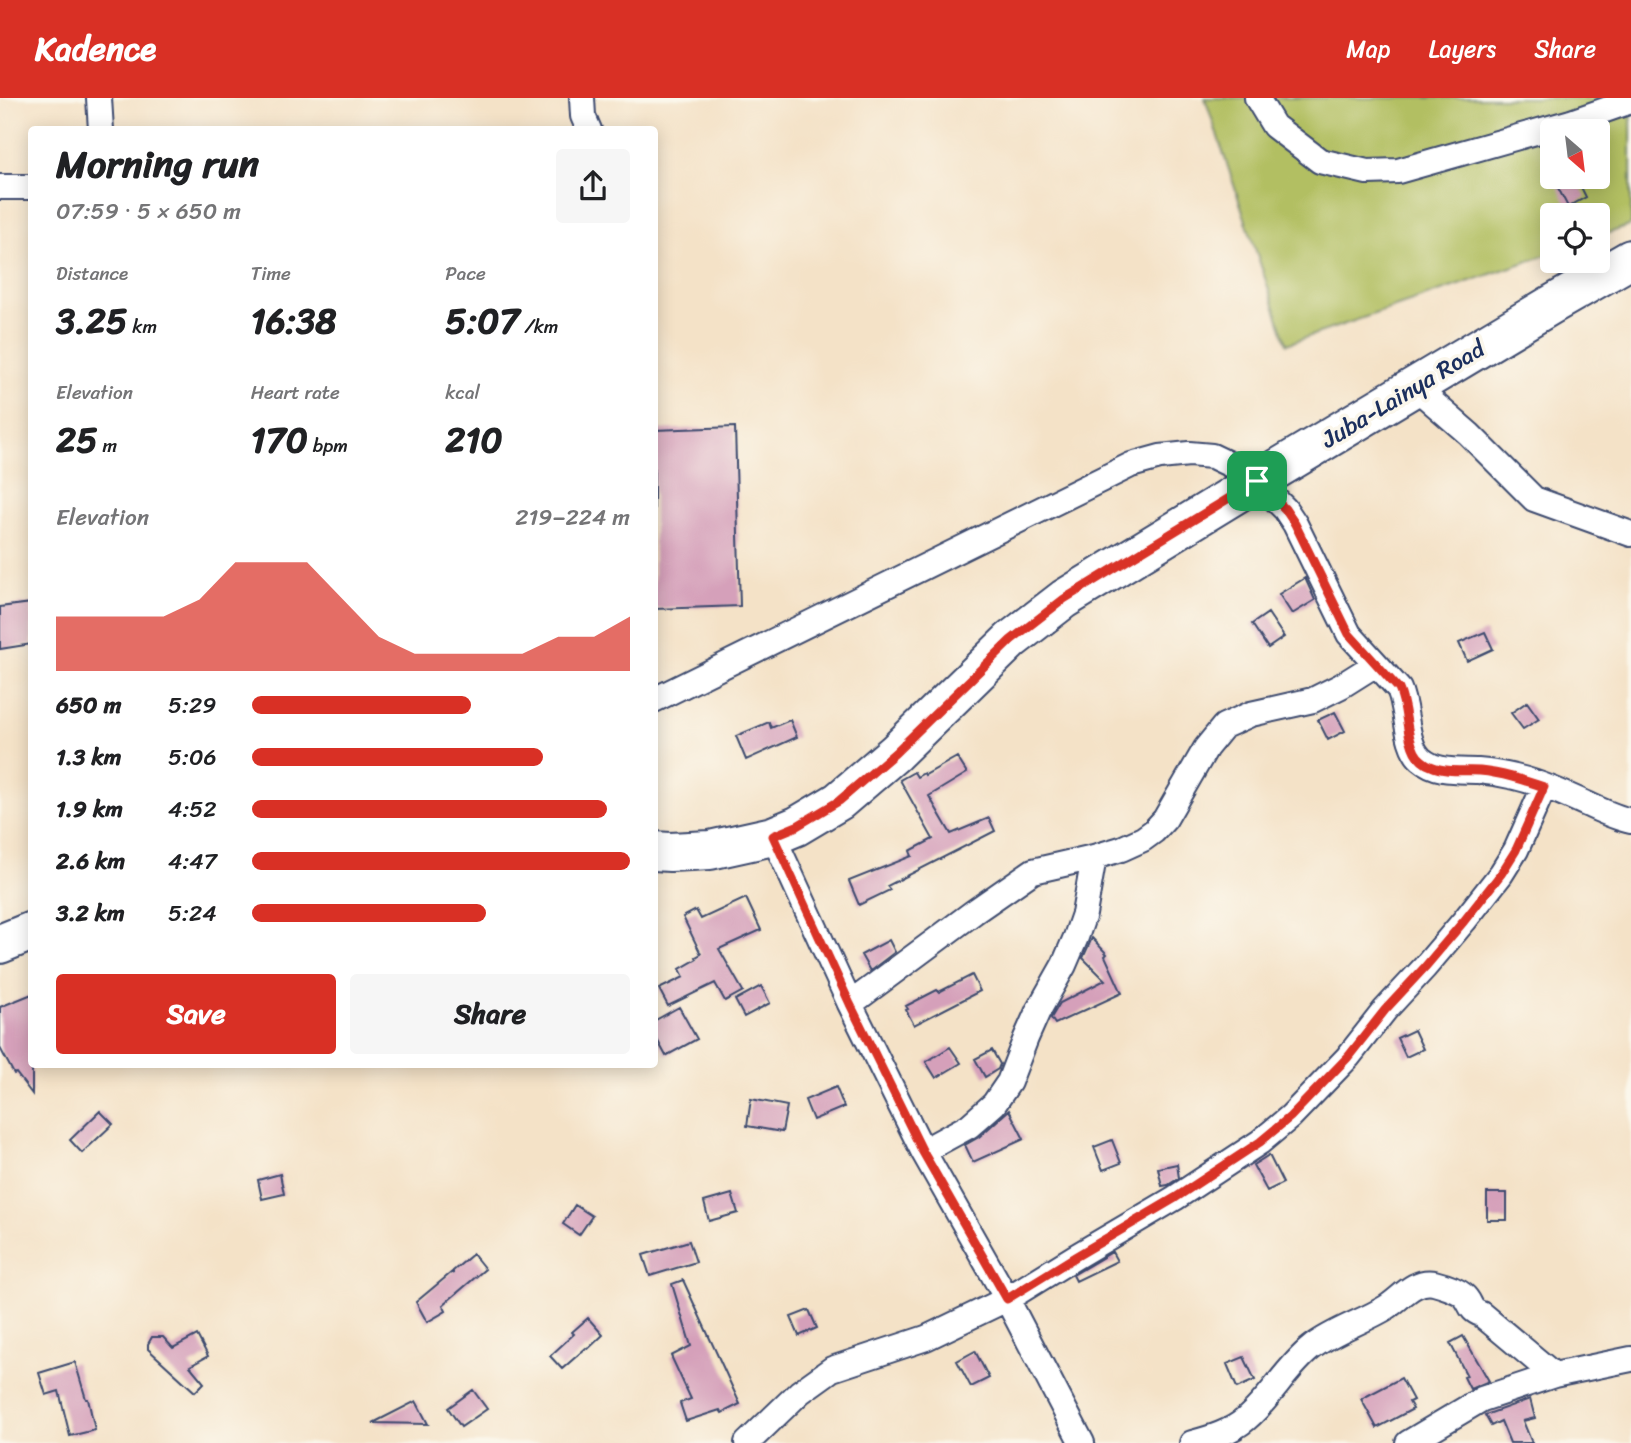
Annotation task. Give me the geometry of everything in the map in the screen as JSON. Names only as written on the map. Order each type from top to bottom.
[{"type":"main road","name":"Juba-Lainya Road","points":[[658,851],[709,850],[773,836],[797,826],[839,801],[895,753],[1011,640],[1064,599],[1631,259]]},
{"type":"main road","points":[[0,944],[28,933]]},
{"type":"street","points":[[99,98],[101,126]]},
{"type":"street","points":[[582,98],[583,116],[587,126]]},
{"type":"street","points":[[1256,98],[1274,126],[1320,161],[1367,172],[1398,171],[1571,122],[1619,102]]},
{"type":"street","points":[[0,187],[28,187]]},
{"type":"street","points":[[1415,387],[1469,433],[1534,499],[1631,534]]},
{"type":"street","points":[[658,698],[1131,465],[1170,456],[1212,456],[1257,481],[1285,509],[1305,541],[1349,634],[1399,689],[1404,700],[1414,750],[1419,758],[1431,766],[1451,770],[1482,771],[1516,777],[1631,821]]},
{"type":"street","points":[[850,1004],[1032,871],[1094,858],[1121,849],[1154,831],[1165,819],[1206,748],[1224,726],[1251,714],[1312,699],[1341,686],[1376,664]]},
{"type":"street","points":[[747,1443],[800,1392],[832,1369],[926,1338],[1007,1299],[1175,1198],[1260,1142],[1290,1117],[1348,1057],[1385,1010],[1464,921],[1516,850],[1544,787]]},
{"type":"street","points":[[773,836],[850,1004],[923,1152],[1007,1299],[1082,1443]]},
{"type":"street","points":[[923,1152],[969,1126],[994,1104],[1009,1082],[1038,1011],[1076,937],[1084,914],[1094,858]]},
{"type":"street","points":[[1192,1443],[1221,1435],[1245,1420],[1313,1347],[1330,1335],[1387,1307],[1422,1283],[1433,1283],[1462,1294],[1476,1313],[1481,1314],[1554,1375]]},
{"type":"street","points":[[1408,1443],[1482,1399],[1554,1375],[1631,1359]]},
{"type":"green space","points":[[1205,98],[1631,98],[1631,225],[1610,233],[1610,203],[1540,203],[1540,257],[1287,344]]},
{"type":"building","points":[[1559,189],[1582,189],[1586,197],[1575,203],[1566,203]]},
{"type":"building","points":[[735,427],[740,606],[658,609],[658,430]]},
{"type":"building","points":[[1305,578],[1315,600],[1292,614],[1279,594]]},
{"type":"building","points":[[28,604],[28,645],[0,649],[0,607]]},
{"type":"building","points":[[1268,613],[1284,637],[1268,648],[1252,624]]},
{"type":"building","points":[[1485,632],[1493,649],[1467,661],[1459,643]]},
{"type":"building","points":[[1527,702],[1539,719],[1523,729],[1511,713]]},
{"type":"building","points":[[1335,712],[1345,731],[1328,740],[1318,720]]},
{"type":"building","points":[[790,720],[797,737],[746,760],[736,736],[769,722],[771,728]]},
{"type":"building","points":[[957,757],[967,773],[929,796],[951,834],[989,818],[995,831],[887,886],[890,890],[859,905],[849,881],[912,856],[910,851],[933,839],[900,780],[914,772],[917,777],[924,773],[925,775]]},
{"type":"building","points":[[746,898],[761,930],[719,949],[743,991],[725,1001],[715,983],[668,1006],[659,989],[684,977],[680,969],[701,954],[683,917],[696,910],[701,919]]},
{"type":"building","points":[[1092,938],[1107,954],[1105,956],[1122,993],[1055,1024],[1051,1018],[1060,1003],[1105,980],[1083,958]]},
{"type":"building","points":[[889,940],[895,952],[870,971],[861,955]]},
{"type":"building","points":[[972,975],[980,991],[914,1025],[906,1006]]},
{"type":"building","points":[[761,986],[770,1003],[744,1017],[735,1000]]},
{"type":"building","points":[[28,996],[28,1068],[32,1068],[32,1094],[16,1073],[14,1074],[0,1048],[0,1007]]},
{"type":"building","points":[[679,1007],[697,1039],[666,1056],[658,1041],[658,1019]]},
{"type":"building","points":[[1414,1030],[1423,1049],[1406,1057],[1397,1038]]},
{"type":"building","points":[[950,1047],[961,1063],[936,1078],[926,1062]]},
{"type":"building","points":[[992,1050],[1000,1064],[998,1069],[985,1077],[975,1059]]},
{"type":"building","points":[[836,1087],[844,1107],[813,1120],[805,1100]]},
{"type":"building","points":[[751,1099],[787,1106],[782,1132],[747,1126]]},
{"type":"building","points":[[1009,1110],[1024,1139],[973,1162],[965,1145],[979,1137]]},
{"type":"building","points":[[100,1111],[113,1124],[82,1153],[70,1140]]},
{"type":"building","points":[[1112,1140],[1121,1163],[1103,1170],[1094,1147]]},
{"type":"building","points":[[1269,1155],[1283,1183],[1267,1191],[1253,1165]]},
{"type":"building","points":[[1177,1164],[1179,1178],[1162,1186],[1158,1168]]},
{"type":"building","points":[[280,1174],[284,1194],[262,1199],[258,1180]]},
{"type":"building","points":[[1487,1193],[1507,1193],[1507,1220],[1487,1220]]},
{"type":"building","points":[[732,1194],[738,1213],[709,1221],[704,1202]]},
{"type":"building","points":[[575,1205],[592,1216],[579,1235],[563,1224]]},
{"type":"building","points":[[689,1241],[696,1262],[650,1276],[643,1255]]},
{"type":"building","points":[[1112,1252],[1117,1261],[1076,1281],[1073,1275]]},
{"type":"building","points":[[473,1254],[485,1269],[443,1305],[446,1311],[427,1322],[416,1302],[452,1272],[453,1274],[453,1271]]},
{"type":"building","points":[[683,1280],[740,1404],[722,1413],[720,1410],[686,1421],[680,1403],[691,1399],[671,1356],[691,1346],[672,1284]]},
{"type":"building","points":[[809,1310],[817,1328],[799,1336],[791,1317]]},
{"type":"building","points":[[588,1318],[603,1335],[562,1369],[550,1356]]},
{"type":"building","points":[[197,1335],[208,1356],[190,1366],[204,1383],[195,1392],[148,1349],[148,1344],[152,1337],[163,1337],[173,1348]]},
{"type":"building","points":[[1463,1336],[1489,1381],[1470,1389],[1464,1377],[1467,1376],[1450,1343]]},
{"type":"building","points":[[975,1351],[989,1378],[971,1387],[957,1361]]},
{"type":"building","points":[[1244,1357],[1255,1380],[1237,1388],[1227,1364]]},
{"type":"building","points":[[75,1362],[95,1430],[70,1436],[59,1391],[46,1395],[39,1373]]},
{"type":"building","points":[[1401,1378],[1413,1400],[1409,1402],[1413,1409],[1377,1428],[1361,1399]]},
{"type":"building","points":[[473,1390],[487,1409],[461,1427],[448,1408]]},
{"type":"building","points":[[1530,1399],[1535,1418],[1523,1421],[1532,1443],[1510,1443],[1501,1421],[1491,1426],[1485,1415]]},
{"type":"building","points":[[416,1401],[428,1424],[373,1423]]},
{"type":"route","points":[[1257,481],[1285,509],[1295,524],[1349,634],[1399,689],[1404,700],[1414,750],[1419,758],[1431,766],[1516,777],[1544,787],[1516,850],[1501,874],[1348,1057],[1290,1117],[1260,1142],[1175,1198],[1007,1299],[923,1152],[850,1004],[773,836],[797,826],[839,801],[895,753],[1011,640],[1064,599],[1257,481]]}]
